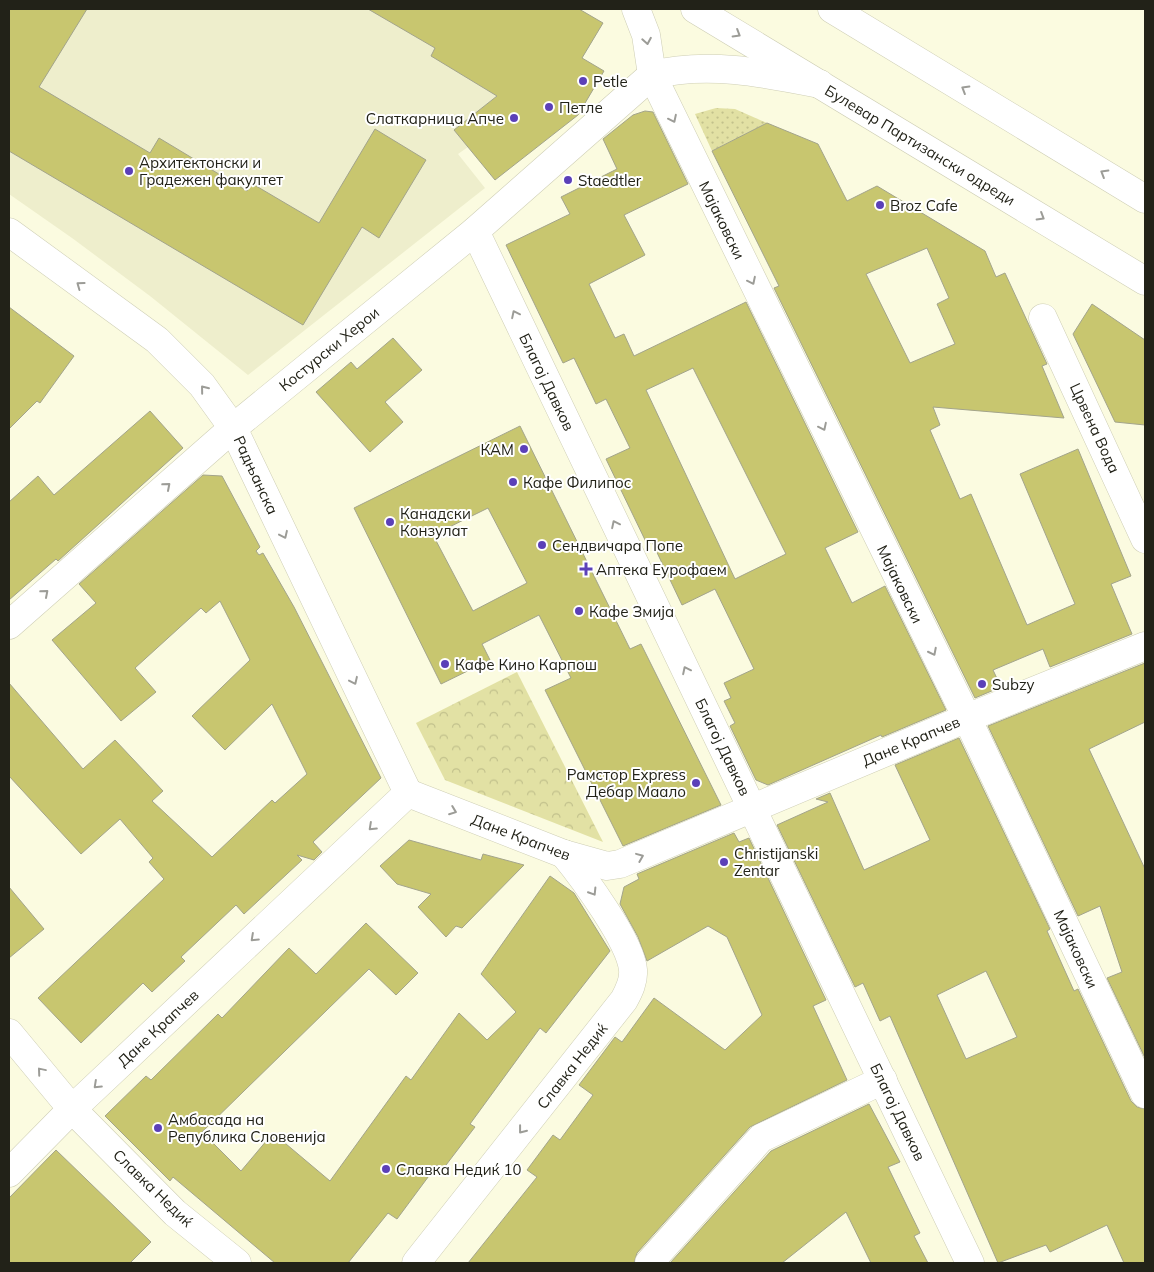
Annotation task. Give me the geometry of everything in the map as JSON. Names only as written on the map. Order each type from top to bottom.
[{"type":"street","points":[[636,9],[646,35],[652,75]]},
{"type":"street","name":"Булевар Партизански одреди","points":[[695,9],[1145,281]]},
{"type":"street","points":[[832,9],[1145,199]]},
{"type":"street","points":[[872,9],[880,38]]},
{"type":"street","name":"Костурски Херои","points":[[9,625],[233,428],[474,231],[652,75],[676,69],[701,67],[784,77],[820,84]]},
{"type":"street","name":"Мајаковски","points":[[652,75],[967,718],[1145,1094]]},
{"type":"street","name":"Благој Давков","points":[[474,231],[970,1263]]},
{"type":"street","name":"Радњанска","points":[[9,232],[157,340],[202,385],[233,428],[408,793]]},
{"type":"street","name":"Црвена Вода","points":[[1044,318],[1145,539]]},
{"type":"street","name":"Дане Крапчев","points":[[9,1173],[72,1108],[408,793],[564,854],[607,866],[620,864],[967,718],[1145,646]]},
{"type":"street","name":"Славка Недиќ","points":[[416,1263],[624,1000],[630,988],[633,970],[623,944],[590,887],[564,854]]},
{"type":"street","name":"Славка Недиќ","points":[[9,1034],[72,1108],[175,1213],[237,1263]]},
{"type":"street","points":[[649,1263],[761,1138],[883,1080]]},
{"type":"shaded area","points":[[9,9],[579,9],[603,23],[582,58],[522,76],[455,129],[468,147],[458,154],[485,188],[248,375],[150,296],[9,194]]},
{"type":"green space","points":[[716,108],[735,109],[767,123],[712,151],[695,114]]},
{"type":"green space","points":[[517,672],[603,842],[445,780],[416,723]]},
{"type":"building","name":"Архитектонски и Градежен факултет","points":[[9,9],[87,9],[39,87],[150,153],[159,138],[247,191],[251,183],[319,223],[375,129],[426,160],[379,238],[362,227],[303,325],[9,151]]},
{"type":"building","points":[[368,9],[579,9],[603,23],[582,58],[604,71],[578,115],[495,180],[454,130],[497,96],[431,56],[435,48]]},
{"type":"building","points":[[645,111],[653,112],[688,184],[624,215],[645,255],[589,284],[615,338],[624,334],[634,356],[746,302],[858,532],[825,548],[852,603],[885,586],[946,710],[882,737],[881,735],[768,785],[756,780],[730,726],[735,723],[724,701],[731,698],[724,683],[754,669],[715,589],[682,605],[652,542],[647,544],[606,459],[630,448],[606,399],[596,404],[574,358],[563,363],[506,245],[570,214],[561,197],[617,169],[603,139],[633,115]],"holes":[[[693,368],[786,554],[735,579],[646,390]]]},
{"type":"building","points":[[767,123],[818,144],[847,201],[877,186],[985,251],[996,277],[1005,273],[1047,364],[1042,366],[1064,418],[933,407],[940,425],[930,430],[960,499],[971,494],[1027,625],[1075,604],[1020,474],[1078,449],[1131,576],[1111,584],[1132,634],[1050,667],[1043,649],[993,670],[1001,687],[975,698],[774,288],[779,286],[712,151]],"holes":[[[927,248],[949,298],[937,304],[955,344],[910,363],[866,274]]]},
{"type":"building","points":[[1092,304],[1145,340],[1145,425],[1115,422],[1073,334]]},
{"type":"building","points":[[9,307],[74,356],[40,403],[37,401],[9,429]]},
{"type":"building","points":[[393,338],[422,370],[385,402],[403,422],[370,452],[316,392],[351,362],[357,369]]},
{"type":"building","points":[[150,411],[183,448],[58,561],[56,559],[9,600],[9,502],[38,476],[54,495]]},
{"type":"building","points":[[520,426],[630,649],[641,644],[721,805],[623,846],[545,690],[571,678],[539,615],[482,644],[490,660],[441,684],[354,508]],"holes":[[[488,508],[527,583],[473,611],[433,535]]]},
{"type":"building","points":[[203,475],[222,476],[260,547],[256,551],[259,555],[263,553],[294,607],[381,778],[313,842],[322,852],[314,860],[297,855],[302,860],[244,914],[236,905],[181,957],[185,961],[152,992],[143,983],[81,1043],[38,998],[164,879],[149,862],[153,858],[120,819],[81,854],[9,776],[9,683],[83,769],[115,740],[163,791],[152,801],[212,857],[272,800],[275,803],[307,774],[272,704],[225,750],[192,716],[250,660],[220,601],[206,613],[201,608],[135,668],[156,692],[121,721],[52,640],[96,603],[79,584]]},
{"type":"building","points":[[1145,663],[1145,722],[1089,749],[1145,869],[1145,1058],[1107,978],[1122,972],[1100,906],[1078,916],[988,726]]},
{"type":"building","points":[[959,738],[1050,929],[1047,931],[1074,991],[1078,989],[1131,1101],[1137,1107],[1145,1109],[1145,1263],[1124,1263],[1107,1225],[1050,1252],[1046,1245],[998,1263],[890,1016],[880,1021],[863,983],[855,987],[777,825],[828,802],[816,799],[830,793],[864,870],[930,840],[895,765]],"holes":[[[986,971],[1017,1037],[966,1059],[937,995]]]},
{"type":"building","points":[[734,833],[739,842],[749,838],[826,1000],[813,1006],[847,1080],[750,1127],[637,1253],[634,1263],[468,1263],[537,1177],[527,1170],[553,1135],[560,1140],[593,1095],[579,1085],[615,1037],[622,1042],[654,998],[725,1050],[762,1015],[727,937],[708,926],[647,961],[638,937],[620,904],[624,887],[639,879],[637,874]]},
{"type":"building","points":[[409,840],[481,860],[483,854],[524,865],[462,928],[456,926],[446,937],[418,907],[431,894],[397,884],[380,866]]},
{"type":"building","points":[[550,876],[574,893],[610,951],[546,1033],[540,1028],[470,1124],[475,1127],[443,1169],[437,1165],[397,1219],[388,1213],[348,1263],[275,1263],[173,1177],[170,1181],[105,1116],[146,1076],[151,1080],[218,1014],[222,1018],[289,948],[316,974],[366,923],[418,973],[396,995],[369,969],[202,1132],[241,1171],[273,1133],[330,1181],[406,1076],[411,1080],[459,1013],[487,1040],[516,1012],[481,974]]},
{"type":"building","points":[[9,887],[44,929],[9,958]]},
{"type":"building","points":[[869,1104],[900,1162],[888,1167],[920,1233],[914,1236],[928,1263],[871,1263],[846,1212],[782,1263],[670,1263],[771,1151]]},
{"type":"building","points":[[56,1150],[151,1242],[130,1263],[9,1263],[9,1198]]},
{"type":"place","name":"Petle","points":[[583,81]]},
{"type":"place","name":"Петле","points":[[549,107]]},
{"type":"place","name":"Слаткарница Апче","points":[[514,118]]},
{"type":"place","name":"Архитектонски и Градежен факултет","points":[[129,171]]},
{"type":"place","name":"Staedtler","points":[[568,180]]},
{"type":"place","name":"Broz Cafe","points":[[880,205]]},
{"type":"place","name":"КАМ","points":[[524,449]]},
{"type":"place","name":"Кафе Филипос","points":[[513,482]]},
{"type":"place","name":"Канадски Конзулат","points":[[390,522]]},
{"type":"place","name":"Сендвичара Попе","points":[[542,545]]},
{"type":"place","name":"Аптека Еурофаем","points":[[586,569]]},
{"type":"place","name":"Кафе Змија","points":[[579,611]]},
{"type":"place","name":"Кафе Кино Карпош","points":[[445,664]]},
{"type":"place","name":"Subzy","points":[[982,684]]},
{"type":"place","name":"Рамстор Express Дебар Маало","points":[[696,783]]},
{"type":"place","name":"Christijanski Zentar","points":[[724,862]]},
{"type":"place","name":"Амбасада на Република Словенија","points":[[158,1128]]},
{"type":"place","name":"Славка Недиќ 10","points":[[386,1169]]}]
